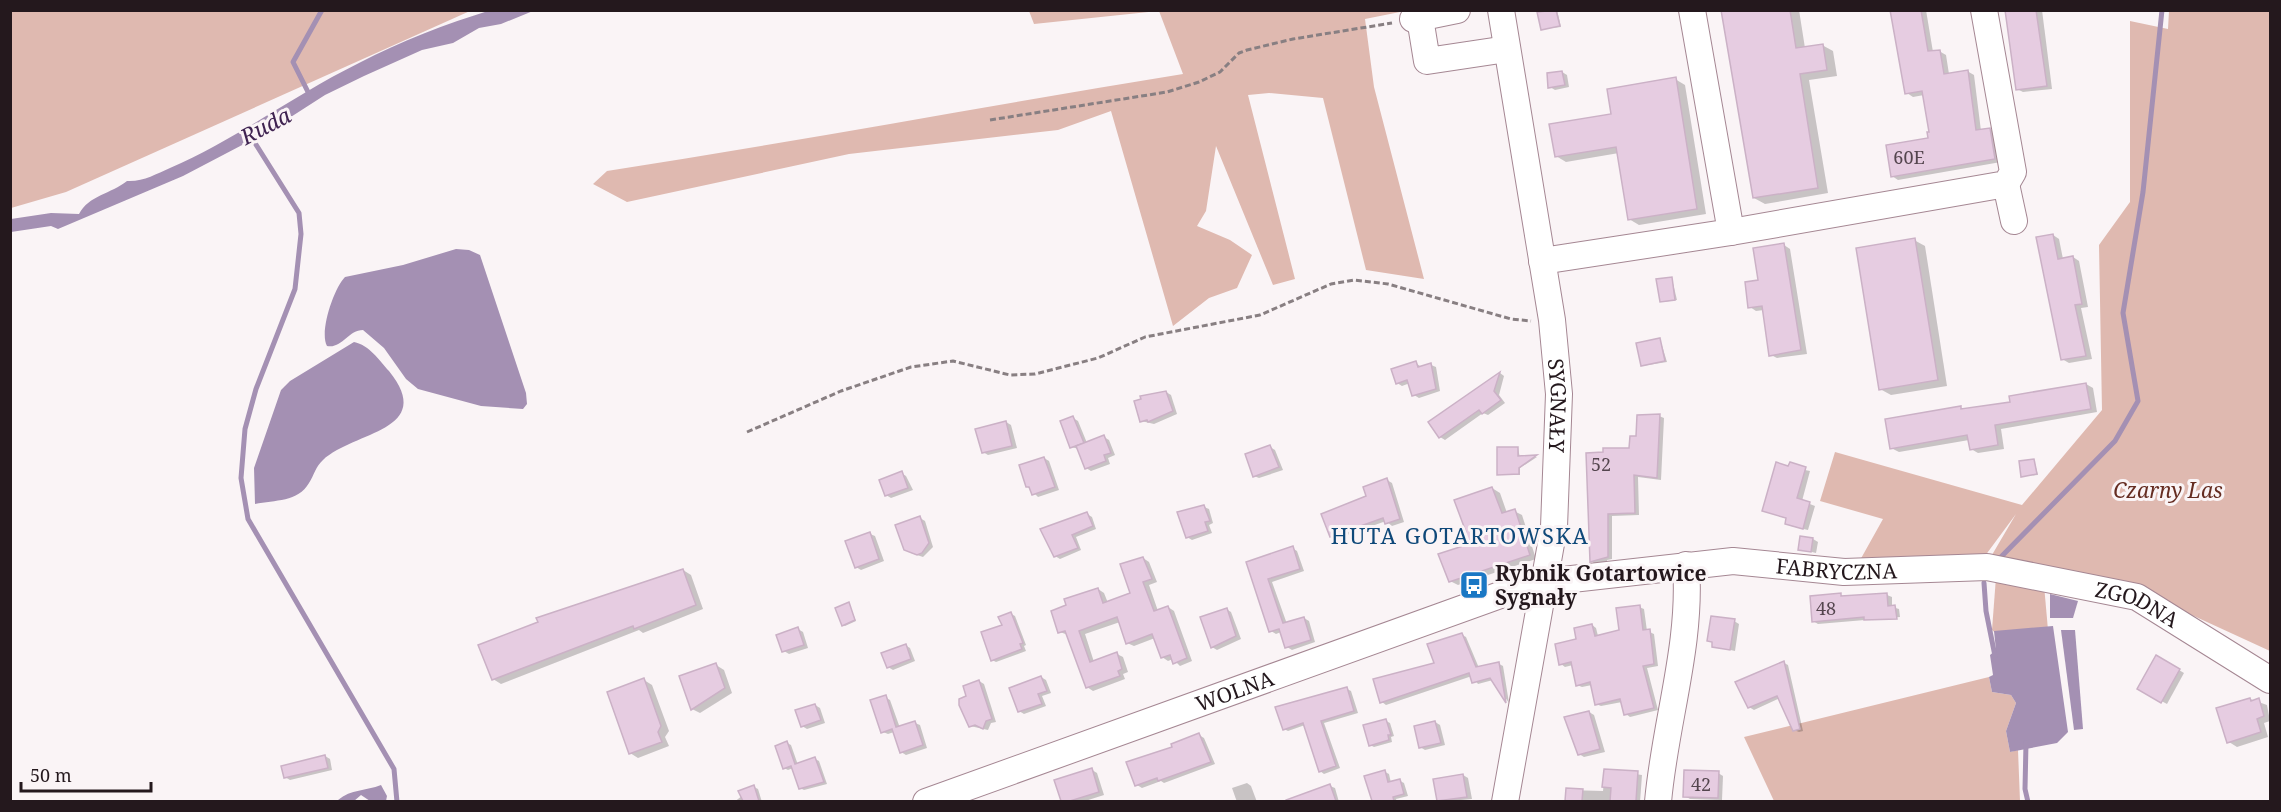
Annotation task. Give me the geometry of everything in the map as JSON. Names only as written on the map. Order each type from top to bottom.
[{"type":"street","points":[[1457,10],[1416,19],[1427,61],[1507,49]]},
{"type":"street","name":"SYGNAŁY","points":[[1500,10],[1552,320],[1559,394],[1554,527],[1505,801]]},
{"type":"street","points":[[1692,10],[1731,232]]},
{"type":"street","points":[[1984,10],[2013,172],[2006,184],[2014,221]]},
{"type":"street","points":[[1542,261],[1731,232],[2006,184]]},
{"type":"street","name":"FABRYCZNA","points":[[1545,582],[1732,561],[1844,572],[1987,567]]},
{"type":"street","points":[[1658,801],[1663,753],[1686,632],[1686,565]]},
{"type":"street","name":"ZGODNA","points":[[1987,567],[2137,597],[2271,680]]},
{"type":"street","name":"WOLNA","points":[[926,801],[1504,593],[1545,582]]},
{"type":"path","points":[[990,120],[1167,92],[1220,72],[1239,53],[1247,50],[1293,39],[1416,19]]},
{"type":"path","points":[[747,432],[830,395],[881,375],[911,367],[953,361],[1010,375],[1035,374],[1098,358],[1145,338],[1260,315],[1281,308],[1314,291],[1354,280],[1388,284],[1511,319],[1552,320]]},
{"type":"green space","points":[[1029,10],[1158,11],[1034,24]]},
{"type":"green space","points":[[10,11],[470,11],[66,192],[11,208]]},
{"type":"green space","points":[[1159,11],[1405,11],[1365,19],[1374,87],[1424,279],[1366,270],[1323,98],[1269,93],[1248,95],[1295,279],[1273,285],[1216,146],[1206,211],[1197,226],[1230,240],[1252,255],[1237,288],[1209,298],[1173,326],[1111,111],[1058,130],[849,154],[627,202],[593,184],[607,171],[1183,74]]},
{"type":"green space","name":"Czarny Las","points":[[2169,11],[2270,11],[2270,651],[2133,588],[1989,560],[2016,514],[1982,560],[1859,562],[1883,519],[1820,501],[1835,452],[2022,505],[2102,410],[2099,245],[2130,202],[2130,21],[2168,29]]},
{"type":"green space","points":[[1996,577],[2044,585],[2048,630],[1999,636],[1992,630]]},
{"type":"green space","points":[[1989,677],[1992,692],[2011,695],[2016,703],[2006,731],[2010,752],[2018,750],[2020,801],[1774,801],[1744,737]]},
{"type":"water","name":"Ruda","points":[[491,10],[533,11],[501,24],[479,28],[453,43],[422,50],[364,76],[325,95],[269,131],[183,176],[58,229],[51,226],[11,232],[11,219],[51,213],[79,214],[88,203],[127,181],[149,177],[219,144],[311,89],[391,47]]},
{"type":"water","points":[[456,249],[469,250],[480,255],[526,393],[527,404],[523,409],[481,406],[418,389],[406,379],[384,348],[363,330],[353,333],[337,345],[327,346],[326,321],[336,290],[345,277],[403,265]]},
{"type":"water","points":[[354,342],[364,346],[373,354],[389,371],[401,391],[403,406],[397,418],[386,427],[337,450],[323,460],[309,483],[299,494],[255,504],[254,468],[281,390],[290,381]]},
{"type":"water","points":[[2050,594],[2078,601],[2073,618],[2050,618]]},
{"type":"water","points":[[2053,626],[2068,732],[2057,743],[2010,752],[2006,731],[2016,703],[2011,695],[1992,692],[1989,677],[1993,675],[1990,655],[1996,650],[1994,631]]},
{"type":"water","points":[[2061,630],[2075,630],[2083,729],[2074,730]]},
{"type":"water","points":[[381,785],[387,796],[386,801],[370,801],[361,795],[354,801],[338,800],[353,792]]},
{"type":"building","points":[[1556,10],[1560,26],[1541,30],[1537,12]]},
{"type":"building","points":[[1721,10],[1790,10],[1796,48],[1823,44],[1827,70],[1800,74],[1818,188],[1753,198]]},
{"type":"building","points":[[1890,10],[1921,10],[1928,51],[1940,50],[1944,74],[1968,70],[1976,130],[1990,128],[1995,159],[1891,177],[1886,145],[1928,138],[1927,132],[1929,132],[1922,91],[1905,94]]},
{"type":"building","points":[[2005,10],[2036,10],[2047,86],[2016,90]]},
{"type":"building","points":[[1562,71],[1565,85],[1548,88],[1547,73]]},
{"type":"building","points":[[1676,77],[1697,209],[1628,220],[1616,147],[1555,157],[1549,124],[1611,114],[1607,89]]},
{"type":"building","points":[[2053,234],[2058,259],[2073,256],[2082,304],[2075,305],[2086,356],[2061,360],[2036,237]]},
{"type":"building","points":[[1915,238],[1938,380],[1879,390],[1856,248]]},
{"type":"building","points":[[1784,243],[1801,350],[1769,356],[1762,306],[1748,308],[1745,282],[1758,280],[1753,248]]},
{"type":"building","points":[[1672,277],[1675,300],[1660,302],[1656,279]]},
{"type":"building","points":[[1660,338],[1665,361],[1641,366],[1636,343]]},
{"type":"building","points":[[1416,361],[1418,367],[1431,363],[1436,389],[1412,396],[1407,380],[1396,384],[1391,369]]},
{"type":"building","points":[[1500,372],[1494,391],[1501,400],[1482,414],[1479,410],[1439,438],[1428,422]]},
{"type":"building","points":[[2086,383],[2091,409],[1995,425],[1998,445],[1970,450],[1967,435],[1890,449],[1885,419],[1961,406],[1961,409],[2010,402],[2009,396]]},
{"type":"building","points":[[1166,391],[1173,411],[1148,422],[1147,420],[1140,422],[1134,401],[1141,399],[1140,396]]},
{"type":"building","points":[[1660,414],[1657,478],[1634,475],[1635,513],[1608,514],[1608,557],[1590,562],[1586,453],[1603,452],[1603,448],[1629,448],[1630,436],[1636,436],[1637,415]]},
{"type":"building","points":[[1073,416],[1084,443],[1070,448],[1060,421]]},
{"type":"building","points":[[1006,421],[1012,446],[982,453],[975,429]]},
{"type":"building","points":[[1104,435],[1111,453],[1104,455],[1106,461],[1085,469],[1076,446]]},
{"type":"building","points":[[1270,445],[1279,467],[1253,477],[1245,454]]},
{"type":"building","points":[[1497,447],[1518,447],[1518,456],[1537,455],[1519,468],[1519,474],[1497,475]]},
{"type":"building","points":[[1044,457],[1055,487],[1032,495],[1029,487],[1026,487],[1019,465]]},
{"type":"building","points":[[2034,459],[2037,474],[2021,477],[2019,461]]},
{"type":"building","points":[[1776,462],[1788,466],[1790,462],[1806,467],[1797,498],[1810,502],[1803,529],[1785,524],[1786,518],[1762,511]]},
{"type":"building","points":[[902,471],[908,488],[885,496],[879,480]]},
{"type":"building","points":[[1387,478],[1400,519],[1385,524],[1383,518],[1330,537],[1321,514],[1366,496],[1363,487]]},
{"type":"building","points":[[1492,487],[1502,513],[1515,509],[1530,555],[1449,582],[1438,554],[1466,545],[1463,533],[1466,532],[1454,500]]},
{"type":"building","points":[[1204,505],[1210,521],[1205,522],[1208,531],[1186,538],[1177,512]]},
{"type":"building","points":[[1087,512],[1093,526],[1072,535],[1078,548],[1054,557],[1040,529]]},
{"type":"building","points":[[920,516],[929,543],[922,553],[917,555],[904,550],[895,525]]},
{"type":"building","points":[[870,532],[879,559],[855,568],[845,541]]},
{"type":"building","points":[[1800,536],[1813,538],[1811,552],[1798,550]]},
{"type":"building","points":[[1293,546],[1300,569],[1268,579],[1283,623],[1304,617],[1311,640],[1285,648],[1279,629],[1269,632],[1246,562]]},
{"type":"building","points":[[1143,557],[1152,579],[1143,582],[1154,611],[1168,606],[1187,658],[1173,664],[1170,655],[1161,658],[1152,634],[1126,644],[1117,617],[1079,631],[1090,662],[1117,652],[1122,669],[1118,671],[1120,676],[1086,688],[1065,631],[1058,633],[1051,611],[1066,605],[1064,599],[1098,588],[1103,603],[1130,593],[1120,564]]},
{"type":"building","points":[[683,569],[696,605],[634,629],[633,626],[492,680],[478,645],[538,622],[536,618]]},
{"type":"building","points":[[1841,593],[1841,596],[1887,593],[1888,606],[1895,605],[1897,619],[1864,620],[1864,617],[1812,622],[1810,596]]},
{"type":"building","points":[[849,602],[855,620],[842,626],[835,608]]},
{"type":"building","points":[[1640,605],[1643,630],[1650,629],[1654,664],[1643,666],[1654,708],[1624,715],[1620,699],[1595,705],[1590,682],[1576,686],[1571,662],[1559,665],[1555,644],[1576,639],[1574,628],[1592,624],[1595,636],[1619,630],[1616,608]]},
{"type":"building","points":[[1227,608],[1236,636],[1211,648],[1200,617]]},
{"type":"building","points":[[1011,612],[1023,643],[1020,644],[1022,649],[991,661],[981,632],[1002,625],[998,617]]},
{"type":"building","points":[[1711,616],[1735,619],[1730,650],[1712,647],[1712,642],[1707,641]]},
{"type":"building","points":[[798,627],[804,645],[782,652],[776,635]]},
{"type":"building","points":[[1462,633],[1476,667],[1499,662],[1506,703],[1490,678],[1472,683],[1469,673],[1380,703],[1373,679],[1434,663],[1427,644]]},
{"type":"building","points":[[906,644],[911,659],[887,668],[881,653]]},
{"type":"building","points":[[2156,655],[2180,669],[2161,703],[2137,689]]},
{"type":"building","points":[[1784,661],[1800,729],[1793,731],[1777,696],[1748,708],[1735,682]]},
{"type":"building","points":[[716,663],[725,688],[691,710],[679,676]]},
{"type":"building","points":[[1041,676],[1047,691],[1038,694],[1042,704],[1018,712],[1009,688]]},
{"type":"building","points":[[644,678],[661,726],[658,732],[662,742],[629,754],[607,692]]},
{"type":"building","points":[[979,680],[992,719],[986,721],[983,729],[975,725],[969,727],[959,705],[959,699],[966,696],[963,686]]},
{"type":"building","points":[[1347,687],[1354,711],[1321,721],[1336,766],[1319,772],[1303,723],[1283,730],[1275,707]]},
{"type":"building","points":[[886,695],[896,727],[915,721],[923,745],[900,753],[892,729],[881,733],[870,700]]},
{"type":"building","points":[[2250,698],[2251,701],[2259,698],[2264,716],[2257,719],[2261,732],[2227,743],[2216,708]]},
{"type":"building","points":[[815,704],[821,720],[801,727],[795,710]]},
{"type":"building","points":[[1589,711],[1600,749],[1578,755],[1564,717]]},
{"type":"building","points":[[1386,719],[1391,735],[1388,735],[1389,740],[1369,746],[1363,725]]},
{"type":"building","points":[[1435,721],[1441,743],[1419,748],[1414,726]]},
{"type":"building","points":[[1199,733],[1211,762],[1158,781],[1157,778],[1135,786],[1126,762],[1172,747],[1171,744]]},
{"type":"building","points":[[787,741],[795,764],[815,757],[824,782],[799,789],[791,766],[783,769],[775,746]]},
{"type":"building","points":[[325,755],[328,768],[284,778],[281,766]]},
{"type":"building","points":[[1092,768],[1099,792],[1070,801],[1061,801],[1054,780]]},
{"type":"building","points":[[1604,769],[1638,771],[1636,801],[1610,801],[1611,788],[1602,787]]},
{"type":"building","points":[[1385,770],[1388,782],[1400,779],[1404,794],[1393,797],[1394,801],[1372,801],[1364,776]]},
{"type":"building","points":[[1684,770],[1719,771],[1718,798],[1683,797]]},
{"type":"building","points":[[1463,774],[1467,797],[1437,801],[1433,779]]},
{"type":"building","points":[[1330,784],[1336,801],[1286,801],[1286,800]]},
{"type":"building","points":[[754,785],[759,801],[743,801],[738,791]]},
{"type":"building","points":[[1566,788],[1583,789],[1582,801],[1565,801]]},
{"type":"waterway","points":[[310,96],[293,62],[322,10]]},
{"type":"waterway","points":[[1997,561],[2115,441],[2138,401],[2123,313],[2143,192],[2162,10]]},
{"type":"waterway","name":"Ruda","points":[[250,135],[299,213],[301,234],[295,289],[256,389],[245,429],[241,478],[248,519],[394,769],[397,802]]},
{"type":"waterway","points":[[1984,583],[1986,611],[1995,656]]},
{"type":"waterway","points":[[2026,743],[2025,789],[2028,802]]},
{"type":"place","name":"Rybnik Gotartowice Sygnały","points":[[1474,585]]},
{"type":"district","name":"HUTA GOTARTOWSKA","points":[[1460,535]]}]
